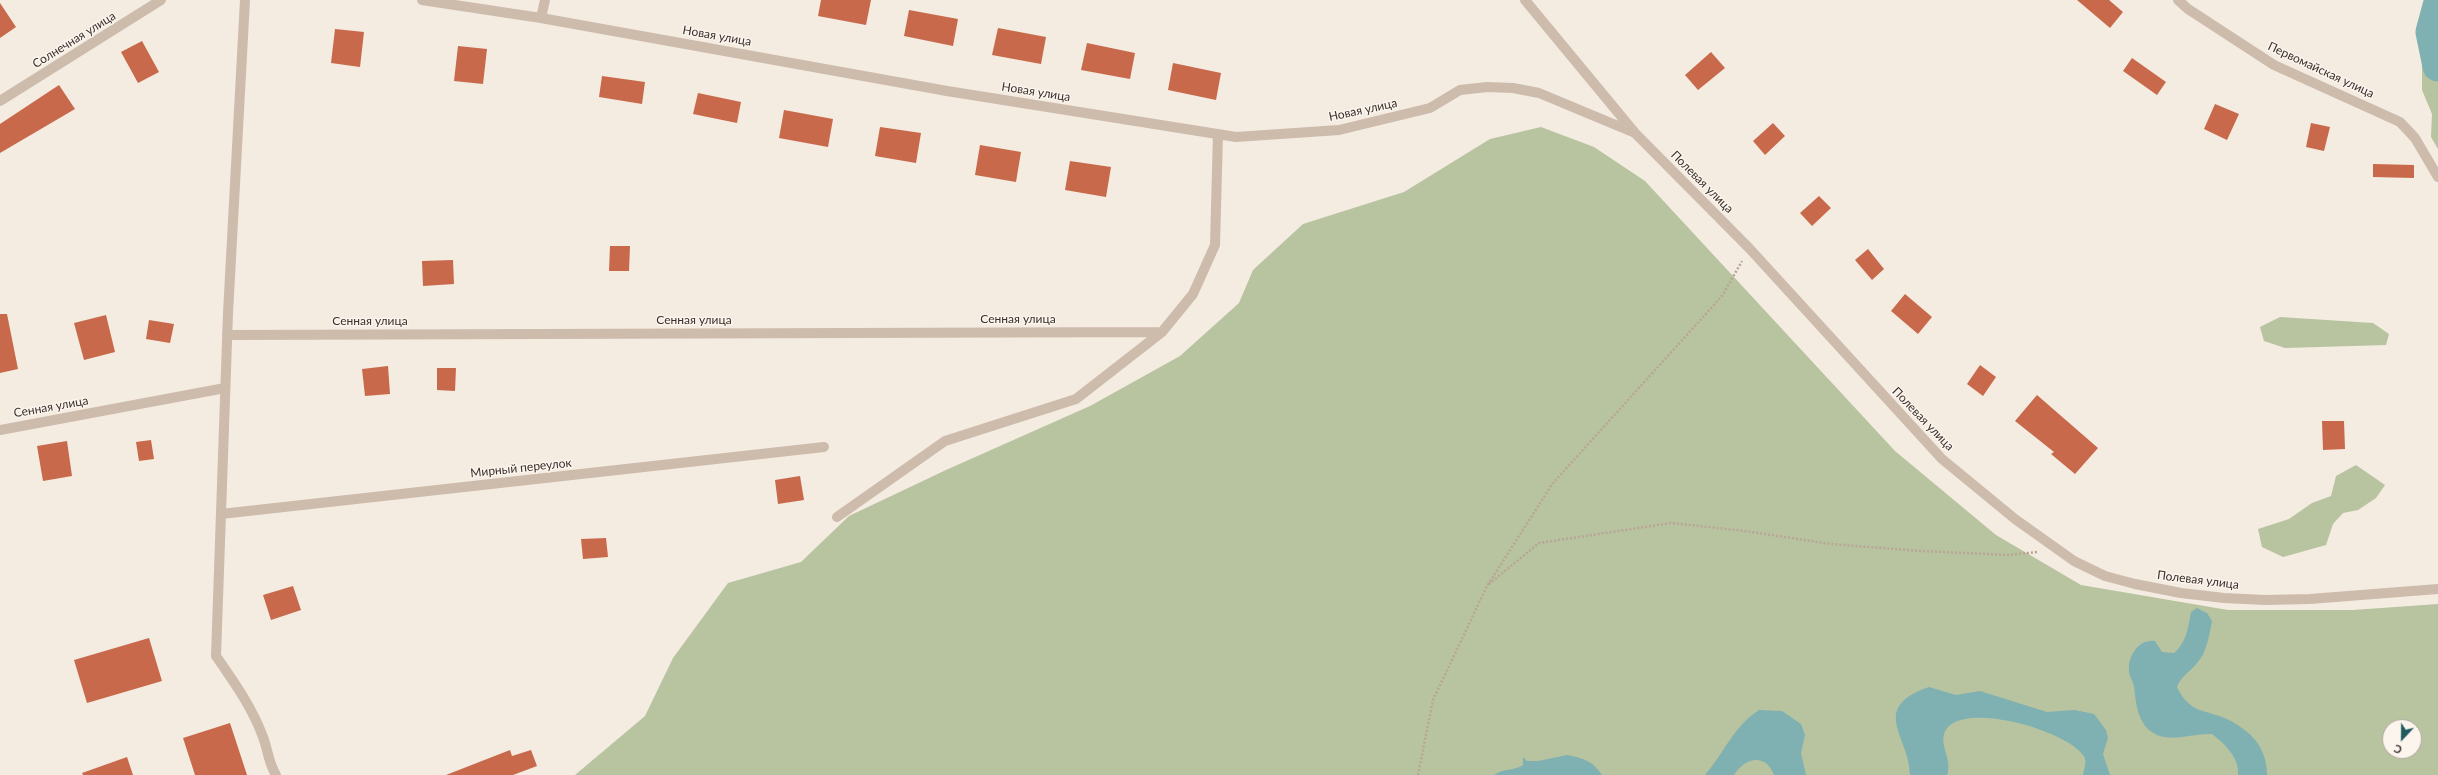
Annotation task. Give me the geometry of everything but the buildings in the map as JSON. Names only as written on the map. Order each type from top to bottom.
[{"type":"street","name":"Солнечная улица","points":[[0,101],[162,0]]},
{"type":"street","points":[[245,0],[227,335],[216,656],[240,690],[263,738],[269,764],[276,775]]},
{"type":"street","name":"Новая улица","points":[[422,0],[541,18],[947,91],[1236,137],[1339,130],[1430,108],[1460,90],[1487,87],[1513,88],[1539,93],[1635,133]]},
{"type":"street","points":[[541,18],[545,0]]},
{"type":"street","name":"Полевая улица","points":[[1525,0],[1635,133],[1749,248],[1942,459],[2015,519],[2074,561],[2105,576],[2181,594],[2265,600],[2310,599],[2438,589]]},
{"type":"street","name":"Первомайская улица","points":[[2178,0],[2188,9],[2274,65],[2400,122],[2415,138],[2438,177]]},
{"type":"street","points":[[837,517],[945,441],[1076,399],[1162,332],[1193,294],[1215,245],[1218,134]]},
{"type":"street","name":"Сенная улица","points":[[227,335],[1162,332]]},
{"type":"street","name":"Сенная улица","points":[[0,430],[225,388]]},
{"type":"street","name":"Мирный переулок","points":[[221,514],[824,447]]},
{"type":"path","points":[[1418,775],[1433,700],[1488,586],[1553,483],[1722,296],[1749,248]]},
{"type":"path","points":[[1488,586],[1539,543],[1671,523],[1745,531],[1831,544],[1921,551],[2008,555],[2059,550]]},
{"type":"green space","points":[[2425,0],[2438,0],[2438,149],[2431,137],[2432,114],[2422,90],[2422,33]]},
{"type":"green space","points":[[1541,127],[1594,147],[1645,181],[1895,451],[1996,535],[2081,585],[2228,610],[2353,610],[2438,604],[2438,775],[575,775],[645,716],[673,658],[728,583],[801,562],[849,516],[946,470],[1090,406],[1180,356],[1239,303],[1253,270],[1303,224],[1404,192],[1490,139]]},
{"type":"green space","points":[[2280,317],[2373,323],[2389,334],[2386,345],[2285,348],[2264,341],[2260,327]]},
{"type":"green space","points":[[2356,465],[2385,485],[2376,498],[2358,510],[2343,513],[2333,524],[2326,545],[2283,557],[2262,547],[2258,529],[2289,519],[2312,503],[2331,496],[2336,476]]},
{"type":"water","points":[[2197,608],[2207,613],[2212,621],[2209,638],[2200,659],[2183,677],[2177,687],[2182,696],[2192,706],[2227,719],[2250,735],[2261,748],[2267,775],[2238,775],[2238,769],[2234,757],[2226,746],[2212,734],[2172,738],[2160,736],[2147,728],[2140,716],[2137,708],[2134,686],[2129,673],[2130,659],[2139,645],[2149,641],[2155,641],[2162,652],[2174,653],[2182,644],[2188,629],[2191,612]]},
{"type":"water","points":[[1929,687],[1956,695],[1980,691],[2047,712],[2075,710],[2094,714],[2106,730],[2108,738],[2103,754],[2110,775],[2083,775],[2085,762],[2083,755],[2073,746],[2058,737],[2019,723],[1998,719],[1978,718],[1961,720],[1949,726],[1945,732],[1943,738],[1948,762],[1947,775],[1910,775],[1908,761],[1897,725],[1896,714],[1900,704],[1911,695]]},
{"type":"water","points":[[1759,710],[1782,711],[1801,724],[1805,735],[1801,753],[1806,775],[1774,775],[1766,763],[1755,760],[1744,764],[1734,775],[1705,775],[1736,732],[1750,716]]},
{"type":"water","points":[[1567,755],[1578,757],[1591,763],[1602,775],[1494,775],[1501,771],[1520,767],[1523,765],[1523,757],[1527,761],[1538,761]]},
{"type":"waterway","points":[[2438,6],[2431,32],[2438,66]]}]
